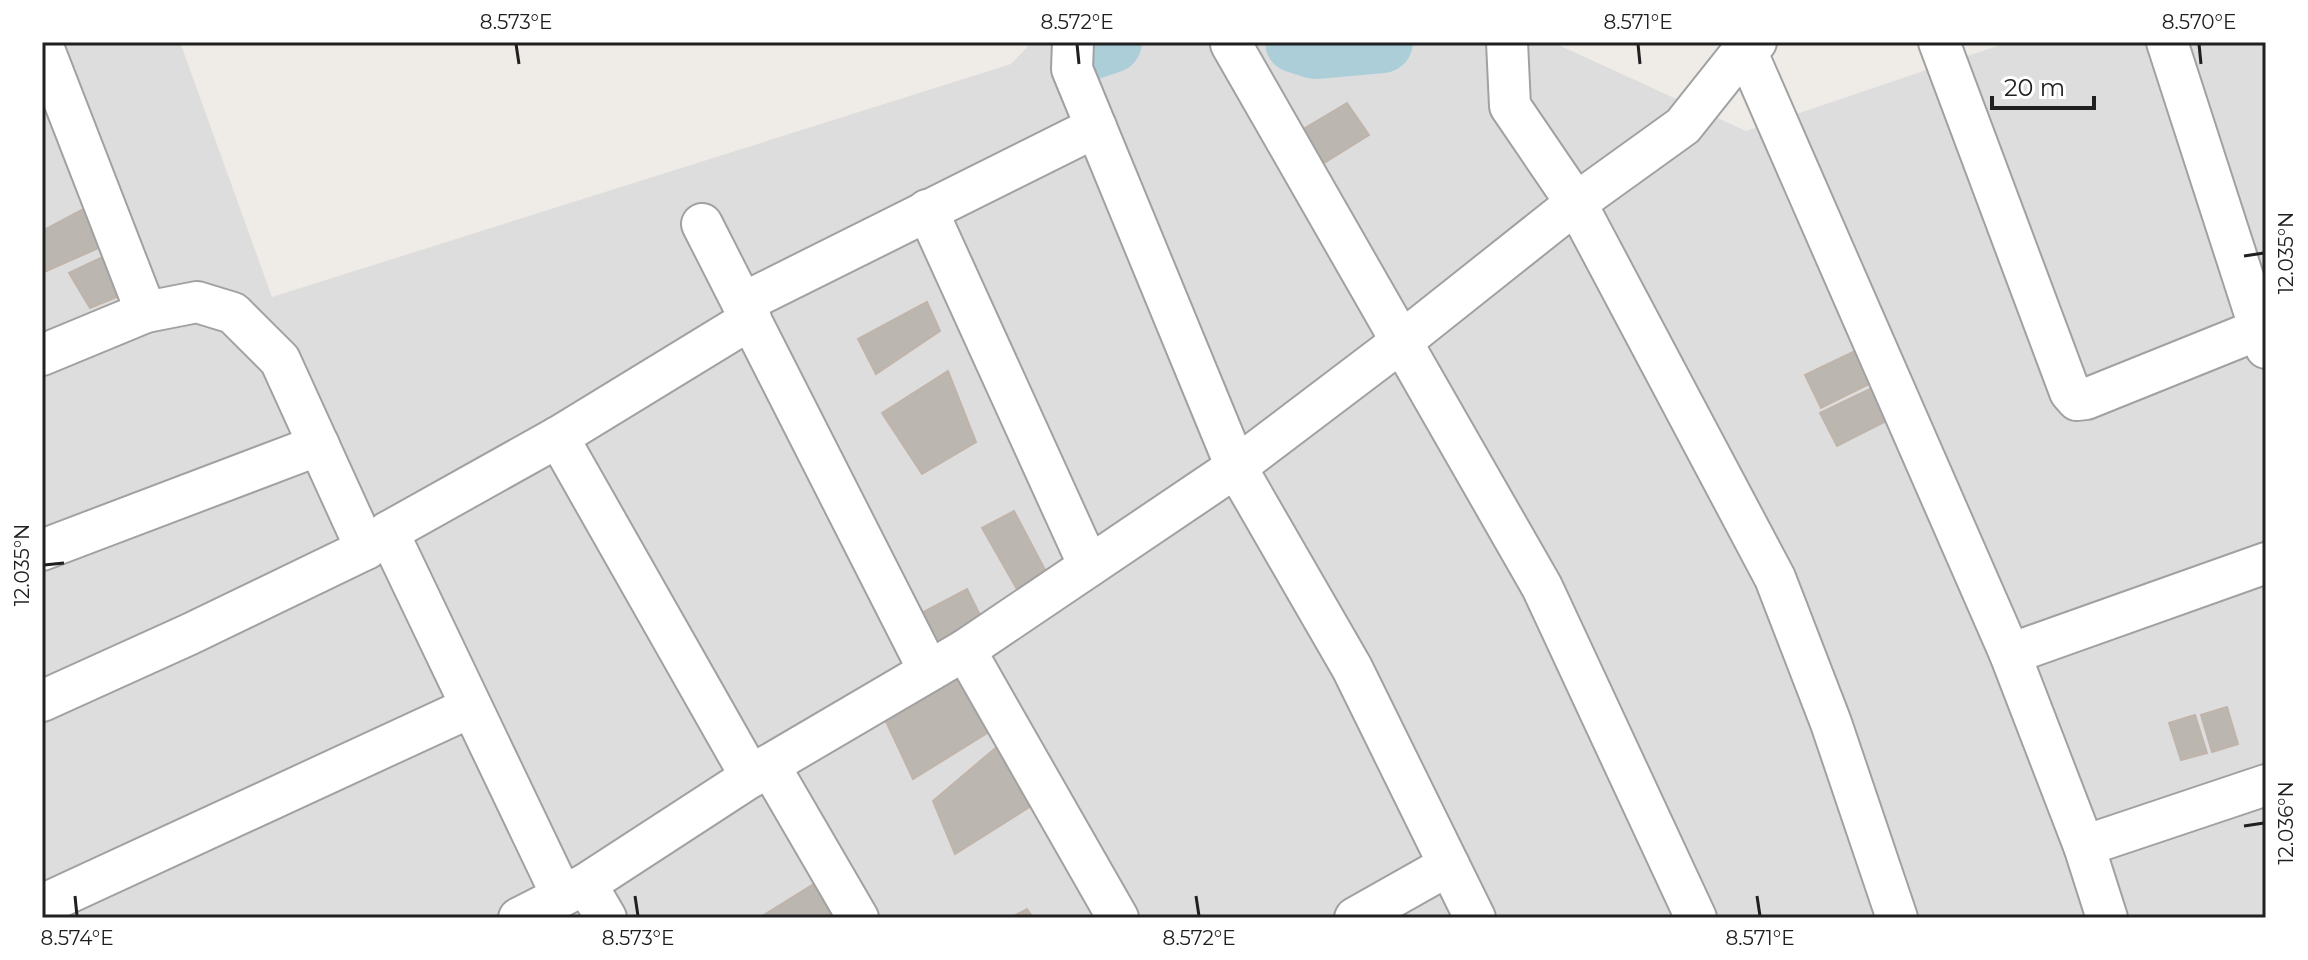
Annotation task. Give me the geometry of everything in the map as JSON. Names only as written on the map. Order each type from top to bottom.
[{"type":"street","points":[[1073,42],[1072,69],[1236,467],[1352,668],[1475,918]]},
{"type":"street","points":[[1507,42],[1510,106],[1576,203],[1775,578],[1831,723],[1897,918]]},
{"type":"street","points":[[1939,42],[2070,392],[2077,400],[2263,338],[2167,42]]},
{"type":"street","points":[[42,44],[146,312]]},
{"type":"street","points":[[1231,44],[1542,587],[1696,918]]},
{"type":"street","points":[[519,918],[574,890],[760,771],[965,650],[1236,467],[1401,342],[1576,203],[1683,126],[1750,45],[2010,654],[2084,846],[2107,918]]},
{"type":"street","points":[[42,701],[190,634],[377,540],[558,437],[747,311],[927,210],[1096,127]]},
{"type":"street","points":[[927,210],[1089,566]]},
{"type":"street","points":[[702,224],[929,671]]},
{"type":"street","points":[[42,355],[146,312],[197,302],[233,313],[280,360],[319,445],[377,540],[574,890],[606,918]]},
{"type":"street","points":[[558,437],[760,771],[858,918]]},
{"type":"street","points":[[42,550],[319,445]]},
{"type":"street","points":[[2010,654],[2266,563]]},
{"type":"street","points":[[965,650],[1118,918]]},
{"type":"street","points":[[42,905],[471,707]]},
{"type":"street","points":[[2084,846],[2266,785]]},
{"type":"street","points":[[1355,918],[1449,865]]},
{"type":"shaded area","points":[[42,42],[180,42],[272,297],[1011,64],[1032,42],[1552,42],[1746,131],[2009,42],[2266,42],[2266,918],[42,918]]},
{"type":"building","points":[[1347,103],[1369,135],[1319,166],[1300,131]]},
{"type":"building","points":[[91,205],[103,246],[42,273],[42,231]]},
{"type":"building","points":[[109,254],[122,295],[90,308],[69,273]]},
{"type":"building","points":[[927,302],[940,331],[876,374],[858,339]]},
{"type":"building","points":[[1857,350],[1873,382],[1821,408],[1805,375]]},
{"type":"building","points":[[948,371],[976,442],[922,474],[882,413]]},
{"type":"building","points":[[1872,388],[1888,420],[1837,446],[1820,413]]},
{"type":"building","points":[[1014,511],[1051,581],[1022,598],[982,528]]},
{"type":"building","points":[[967,589],[986,627],[931,660],[912,618]]},
{"type":"building","points":[[957,667],[989,732],[913,779],[883,715]]},
{"type":"building","points":[[2227,707],[2238,744],[2212,752],[2201,715]]},
{"type":"building","points":[[2195,715],[2207,753],[2181,760],[2169,723]]},
{"type":"building","points":[[999,745],[1031,806],[955,854],[933,801]]},
{"type":"building","points":[[820,880],[844,918],[759,918]]},
{"type":"building","points":[[1027,909],[1033,918],[1010,918]]},
{"type":"waterway","points":[[1090,49],[1111,42]]},
{"type":"waterway","points":[[1296,42],[1315,48],[1382,42]]}]
